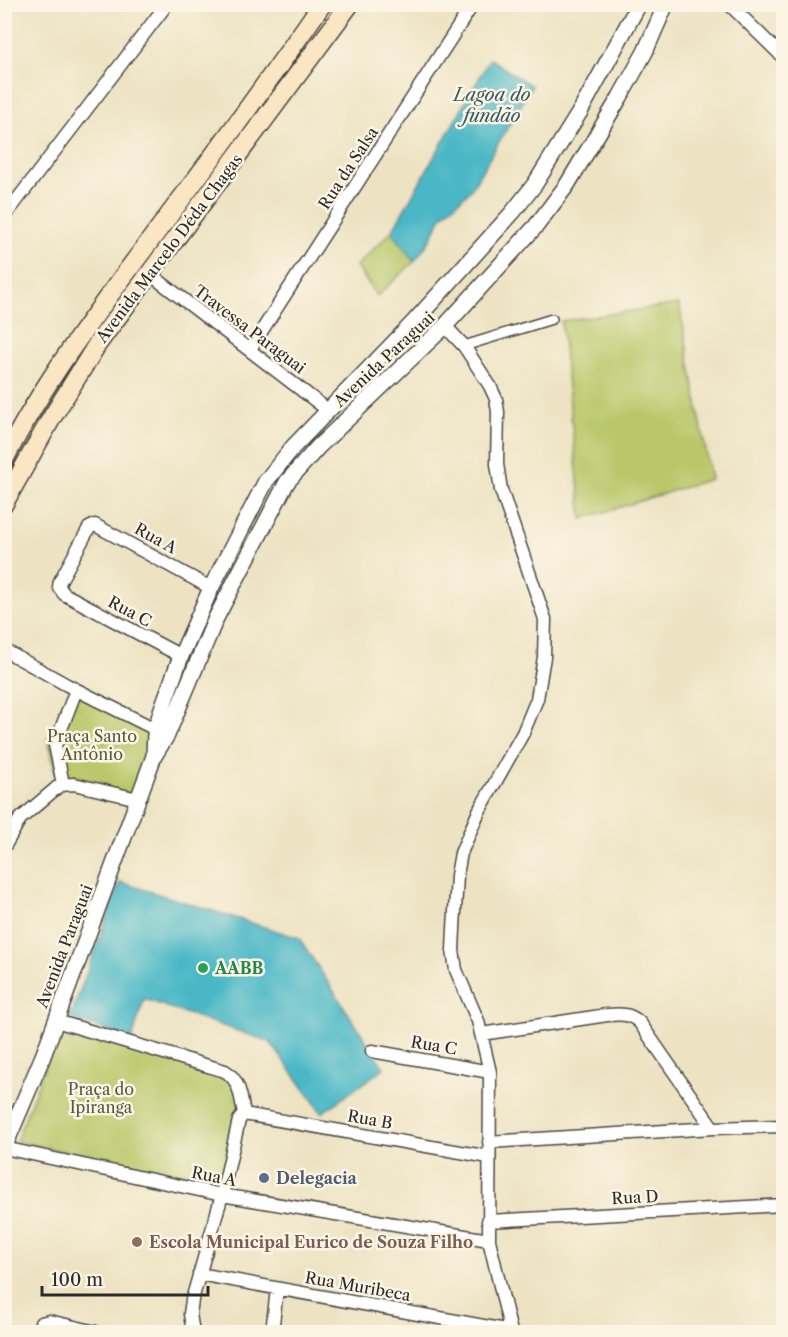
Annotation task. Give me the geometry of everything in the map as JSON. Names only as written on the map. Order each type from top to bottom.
[{"type":"main road","name":"Avenida Marcelo Déda Chagas","points":[[4,460],[28,415],[68,352],[252,104],[322,4]]},
{"type":"main road","name":"Avenida Marcelo Déda Chagas","points":[[4,503],[51,419],[98,343],[350,4]]},
{"type":"main road","points":[[177,205],[193,217]]},
{"type":"main road","points":[[162,224],[179,236]]},
{"type":"street","points":[[4,217],[167,4]]},
{"type":"street","name":"Rua da Salsa","points":[[250,349],[473,4]]},
{"type":"street","name":"Avenida Paraguai","points":[[4,1148],[28,1095],[162,733],[216,618],[287,482],[318,447],[445,327],[537,226],[567,185],[645,52],[666,4]]},
{"type":"street","points":[[729,4],[783,58]]},
{"type":"street","name":"Avenida Paraguai","points":[[162,733],[168,688],[181,656],[212,588],[266,481],[293,447],[470,261],[535,184],[621,40],[637,6]]},
{"type":"street","points":[[621,40],[645,52]]},
{"type":"street","name":"Travessa Paraguai","points":[[150,274],[329,411]]},
{"type":"street","points":[[464,346],[552,319]]},
{"type":"street","points":[[445,327],[464,346],[496,399],[497,464],[501,490],[545,619],[544,657],[537,699],[523,733],[476,818],[461,854],[453,929],[454,961],[482,1034],[490,1072],[489,1240],[511,1332]]},
{"type":"street","name":"Rua A","points":[[64,594],[59,584],[92,525],[105,528],[212,588]]},
{"type":"street","name":"Rua C","points":[[64,594],[181,656]]},
{"type":"street","points":[[4,650],[76,690],[162,733]]},
{"type":"street","points":[[63,784],[55,745],[76,690]]},
{"type":"street","points":[[4,847],[20,819],[53,789],[63,784],[74,783],[138,799]]},
{"type":"street","points":[[482,1034],[607,1015],[631,1016],[642,1026],[712,1128]]},
{"type":"street","points":[[56,1021],[225,1071],[237,1082],[244,1114],[239,1120],[222,1195],[190,1307],[193,1332]]},
{"type":"street","name":"Rua C","points":[[372,1051],[490,1072]]},
{"type":"street","name":"Rua B","points":[[244,1114],[489,1157]]},
{"type":"street","points":[[489,1142],[712,1128],[783,1126]]},
{"type":"street","name":"Rua A","points":[[4,1148],[222,1195],[489,1240]]},
{"type":"street","name":"Rua D","points":[[488,1221],[783,1205]]},
{"type":"street","name":"Rua Muribeca","points":[[199,1274],[511,1332]]},
{"type":"street","points":[[272,1332],[277,1288]]},
{"type":"street","points":[[37,1332],[41,1323],[50,1321],[96,1332]]},
{"type":"green space","points":[[392,231],[414,262],[377,296],[356,266]]},
{"type":"green space","points":[[679,304],[711,479],[582,519],[561,321]]},
{"type":"green space","name":"Praça Santo Antônio","points":[[77,693],[154,732],[138,796],[57,779],[48,738]]},
{"type":"green space","name":"Praça do Ipiranga","points":[[62,1023],[235,1079],[244,1110],[226,1186],[16,1141]]},
{"type":"water","name":"Lagoa do fundão","points":[[490,59],[532,86],[470,191],[443,215],[430,240],[414,262],[392,231]]},
{"type":"water","name":"AABB","points":[[120,882],[299,938],[384,1068],[322,1113],[270,1042],[144,999],[132,1039],[70,1018]]},
{"type":"place","name":"AABB","points":[[203,968]]},
{"type":"place","name":"Delegacia","points":[[264,1178]]},
{"type":"place","name":"Escola Municipal Eurico de Souza Filho","points":[[137,1242]]}]
